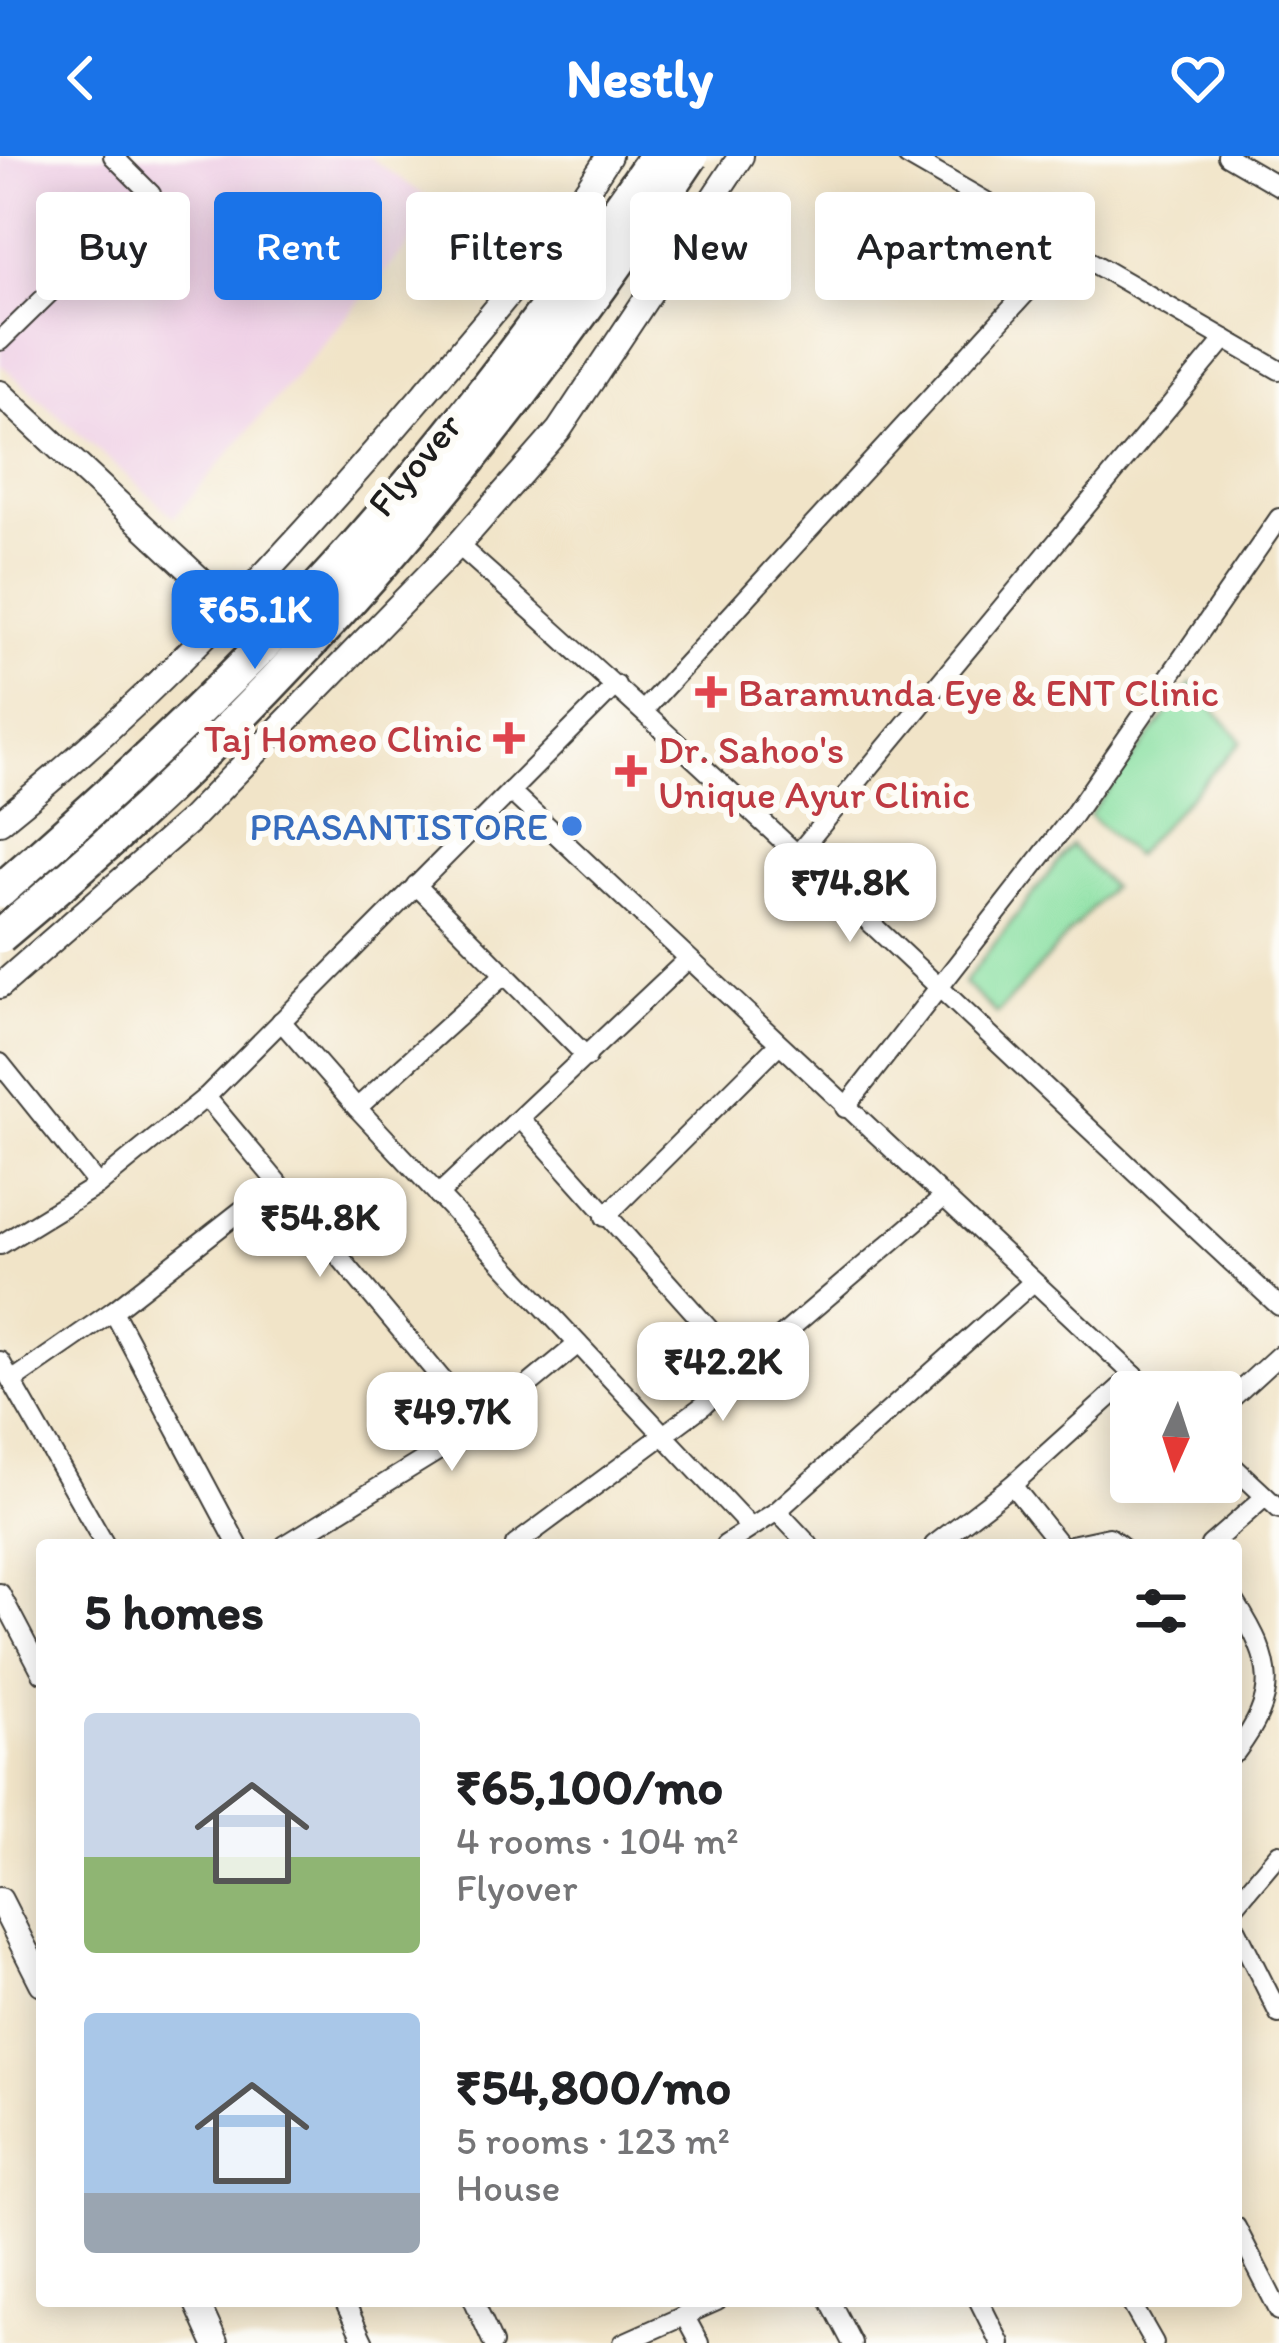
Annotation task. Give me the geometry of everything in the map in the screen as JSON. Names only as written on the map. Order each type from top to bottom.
[{"type":"highway","name":"Flyover","points":[[0,891],[141,764],[325,580],[501,370],[656,156]]},
{"type":"highway","name":"Flyover","points":[[0,936],[161,795],[254,704],[428,514],[524,397],[691,156]]},
{"type":"street","points":[[0,341],[151,194],[112,156]]},
{"type":"street","points":[[0,821],[160,684],[229,610],[516,286],[609,156]]},
{"type":"street","points":[[0,986],[188,823],[458,545],[559,430],[741,156]]},
{"type":"street","points":[[907,156],[969,192]]},
{"type":"street","points":[[1227,156],[1279,186]]},
{"type":"street","points":[[1095,265],[1279,370]]},
{"type":"street","points":[[644,710],[1019,300]]},
{"type":"street","points":[[795,857],[1225,339]]},
{"type":"street","points":[[0,393],[229,610],[319,688]]},
{"type":"street","points":[[845,1108],[1072,817],[1279,518]]},
{"type":"street","points":[[458,545],[644,710],[795,857],[1279,1306]]},
{"type":"street","points":[[0,1245],[98,1184],[206,1097],[616,685]]},
{"type":"street","points":[[510,791],[686,961],[1129,1371]]},
{"type":"street","points":[[416,885],[586,1057]]},
{"type":"street","points":[[438,1195],[686,961]]},
{"type":"street","points":[[357,1108],[505,974]]},
{"type":"street","points":[[281,1021],[750,1527]]},
{"type":"street","points":[[605,1216],[778,1045]]},
{"type":"street","points":[[0,1063],[98,1184]]},
{"type":"street","points":[[206,1097],[274,1185],[480,1425]]},
{"type":"street","points":[[521,1119],[744,1368]]},
{"type":"street","points":[[12,1382],[113,1311],[274,1185]]},
{"type":"street","points":[[522,1539],[664,1436],[943,1198]]},
{"type":"street","points":[[733,1539],[777,1511],[1034,1282]]},
{"type":"street","points":[[113,1311],[235,1539]]},
{"type":"street","points":[[295,1539],[480,1425],[578,1344]]},
{"type":"street","points":[[1242,1389],[1279,1355]]},
{"type":"street","points":[[0,1361],[102,1539]]},
{"type":"street","points":[[942,1539],[1110,1397]]},
{"type":"street","points":[[1219,1539],[1272,1503],[1242,1475]]},
{"type":"street","points":[[1012,1484],[1055,1539]]},
{"type":"street","points":[[777,1511],[803,1539]]},
{"type":"street","points":[[0,1594],[36,1661]]},
{"type":"street","points":[[1242,1613],[1264,1648],[1276,1689],[1274,1707],[1242,1745]]},
{"type":"street","points":[[1242,1897],[1279,1852]]},
{"type":"street","points":[[0,1900],[36,1963]]},
{"type":"street","points":[[1242,1940],[1279,2014]]},
{"type":"street","points":[[1242,2239],[1279,2312]]},
{"type":"street","points":[[199,2307],[215,2343]]},
{"type":"street","points":[[347,2307],[364,2343]]},
{"type":"street","points":[[477,2307],[493,2343]]},
{"type":"street","points":[[622,2343],[703,2307]]},
{"type":"street","points":[[833,2307],[852,2343]]},
{"type":"street","points":[[982,2307],[1000,2343]]},
{"type":"street","points":[[1133,2307],[1154,2343]]},
{"type":"street","points":[[684,2315],[699,2343]]},
{"type":"shaded area","points":[[0,156],[368,156],[420,192],[406,192],[406,248],[382,276],[382,192],[214,192],[214,300],[361,300],[174,517],[0,364]]},
{"type":"green space","points":[[1191,683],[1242,741],[1134,856],[1089,815]]},
{"type":"green space","points":[[1071,845],[1111,887],[997,1014],[964,983]]},
{"type":"place","name":"Baramunda Eye & ENT Clinic","points":[[711,692]]},
{"type":"place","name":"Taj Homeo Clinic","points":[[509,738]]},
{"type":"place","name":"Dr. Sahoo's Unique Ayur Clinic","points":[[631,771]]},
{"type":"place","name":"PRASANTISTORE","points":[[572,826]]}]
